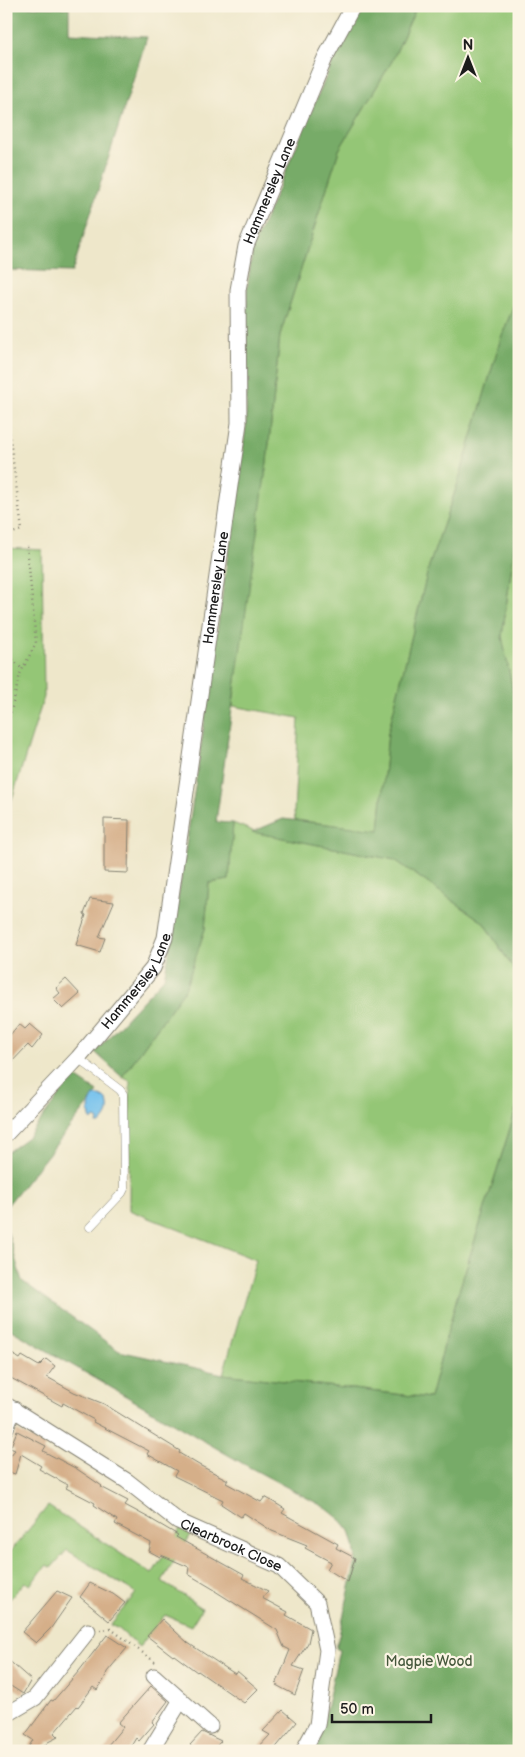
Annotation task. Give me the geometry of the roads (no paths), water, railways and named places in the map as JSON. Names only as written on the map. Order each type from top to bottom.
[{"type":"street","name":"Hammersley Lane","points":[[6,1134],[78,1058],[153,968],[165,938],[239,423],[238,290],[246,246],[325,58],[353,6]]},
{"type":"street","points":[[6,1428],[10,1407]]},
{"type":"street","name":"Clearbrook Close","points":[[10,1407],[127,1481],[178,1521],[279,1566],[317,1603],[327,1650],[317,1725],[303,1751]]},
{"type":"street","points":[[6,1715],[35,1698],[88,1631]]},
{"type":"street","points":[[154,1676],[210,1726]]},
{"type":"street","points":[[150,1751],[181,1700]]},
{"type":"lane","points":[[78,1058],[123,1094],[124,1189],[90,1227]]},
{"type":"water","points":[[94,1096],[100,1096],[107,1100],[108,1104],[108,1113],[100,1124],[97,1124],[98,1120],[95,1118],[91,1120],[90,1117],[90,1105]]},
{"type":"park label","name":"Magpie Wood","points":[[429,1661]]}]
